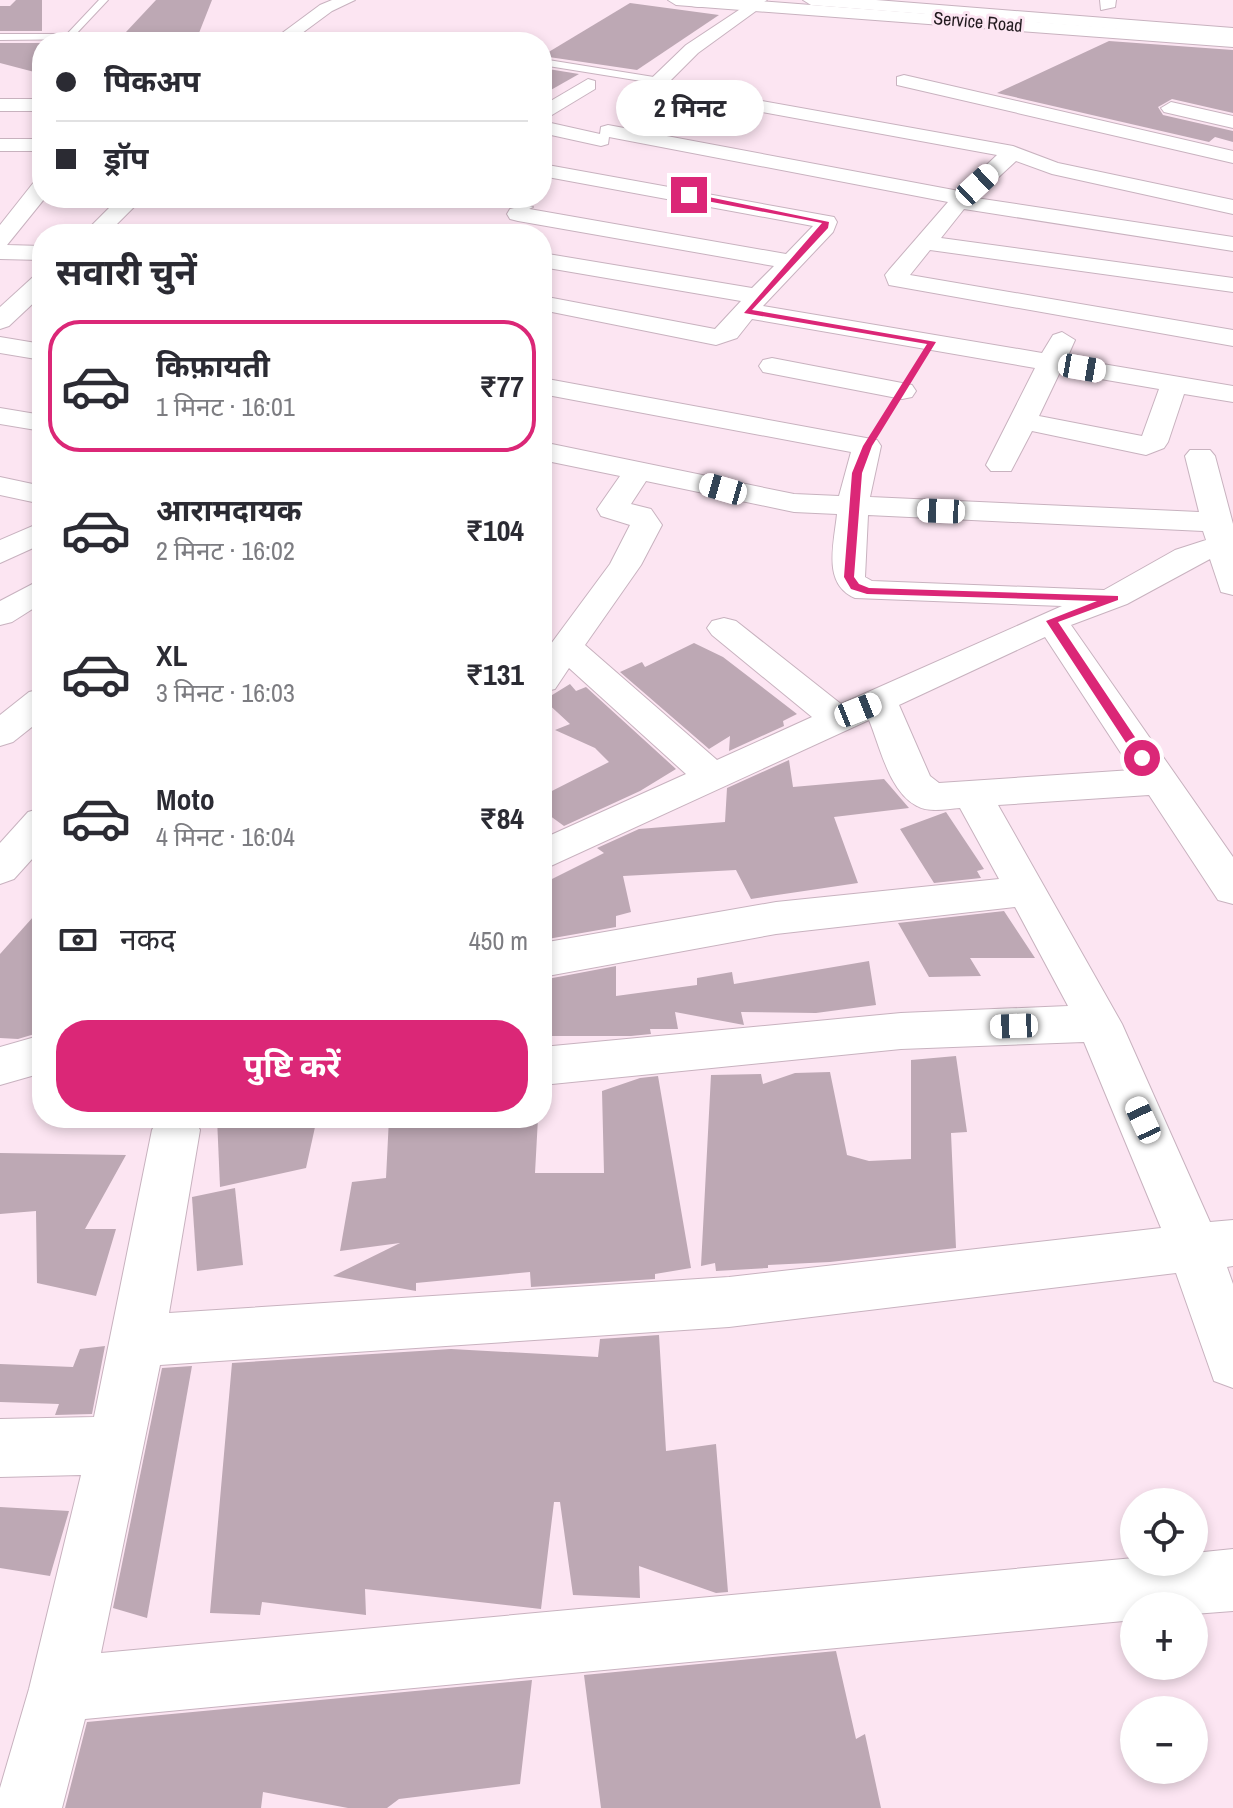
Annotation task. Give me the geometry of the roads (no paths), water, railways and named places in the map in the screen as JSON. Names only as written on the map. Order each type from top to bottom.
[{"type":"main road","name":"Service Road","points":[[676,0],[757,3],[1233,42]]},
{"type":"main road","points":[[811,0],[1233,33]]},
{"type":"main road","points":[[911,0],[1233,25]]},
{"type":"main road","name":"Service Road","points":[[1018,0],[1108,4],[1233,16]]},
{"type":"street","points":[[293,32],[326,8],[347,0]]},
{"type":"street","points":[[552,182],[605,135],[692,49],[757,3]]},
{"type":"street","points":[[904,81],[1233,157]]},
{"type":"street","points":[[657,84],[1013,152],[1052,168],[1233,207]]},
{"type":"street","points":[[552,108],[588,85]]},
{"type":"street","points":[[635,104],[666,110]]},
{"type":"street","points":[[3,108],[32,106]]},
{"type":"street","points":[[1171,108],[1233,122]]},
{"type":"street","points":[[1008,125],[1233,176]]},
{"type":"street","points":[[552,128],[605,135],[1047,215],[1233,244]]},
{"type":"street","points":[[917,158],[938,138]]},
{"type":"street","points":[[0,145],[32,145]]},
{"type":"street","points":[[1013,152],[961,200],[922,242],[897,275],[905,283],[1233,338]]},
{"type":"street","points":[[961,166],[991,172]]},
{"type":"street","points":[[1047,215],[1080,174]]},
{"type":"street","points":[[14,187],[32,187]]},
{"type":"street","points":[[1156,231],[1184,196]]},
{"type":"street","points":[[552,198],[826,222],[825,227],[723,336],[709,337],[552,305]]},
{"type":"street","points":[[0,240],[32,200]]},
{"type":"street","points":[[552,201],[791,262]]},
{"type":"street","points":[[105,224],[121,208]]},
{"type":"street","points":[[922,242],[1233,285]]},
{"type":"street","points":[[0,252],[32,253]]},
{"type":"street","points":[[552,262],[932,342],[1233,394]]},
{"type":"street","points":[[0,321],[32,294]]},
{"type":"street","points":[[1001,465],[1074,312]]},
{"type":"street","points":[[932,342],[884,418],[857,473],[849,577],[855,586],[867,591],[1114,598]]},
{"type":"street","points":[[0,345],[32,350]]},
{"type":"street","points":[[772,366],[884,418]]},
{"type":"street","points":[[1023,421],[1146,446],[1154,442],[1174,384]]},
{"type":"street","points":[[552,387],[884,418]]},
{"type":"street","points":[[0,416],[32,421]]},
{"type":"street","points":[[553,453],[640,469],[746,495],[852,508],[1224,539]]},
{"type":"street","points":[[1200,456],[1224,539],[1233,585]]},
{"type":"street","points":[[552,666],[625,565],[646,525],[646,520],[640,516],[618,512],[612,505],[640,469]]},
{"type":"street","points":[[0,487],[32,493]]},
{"type":"street","points":[[0,553],[32,536]]},
{"type":"street","points":[[552,851],[711,775],[1051,621],[1114,598],[1224,539]]},
{"type":"street","points":[[0,615],[32,595]]},
{"type":"street","points":[[1051,621],[1233,889]]},
{"type":"street","points":[[724,628],[837,719]]},
{"type":"street","points":[[566,646],[711,775]]},
{"type":"street","points":[[879,701],[914,783],[930,797],[1158,781]]},
{"type":"street","points":[[0,735],[32,708]]},
{"type":"street","points":[[0,735],[32,740]]},
{"type":"street","points":[[973,796],[1098,1023],[1214,1245],[1233,1362]]},
{"type":"street","points":[[0,869],[32,833]]},
{"type":"street","points":[[552,958],[830,911],[1026,891]]},
{"type":"street","points":[[552,1065],[901,1031],[1098,1023]]},
{"type":"street","points":[[0,1066],[32,1057]]},
{"type":"street","points":[[28,1808],[61,1689],[117,1445],[176,1130]]},
{"type":"street","points":[[136,1341],[729,1302],[1214,1245]]},
{"type":"street","points":[[0,1448],[117,1445]]},
{"type":"street","points":[[61,1689],[1233,1580]]},
{"type":"lane","points":[[74,32],[104,0]]},
{"type":"lane","points":[[0,37],[32,37]]},
{"type":"lane","points":[[552,64],[657,84]]}]
